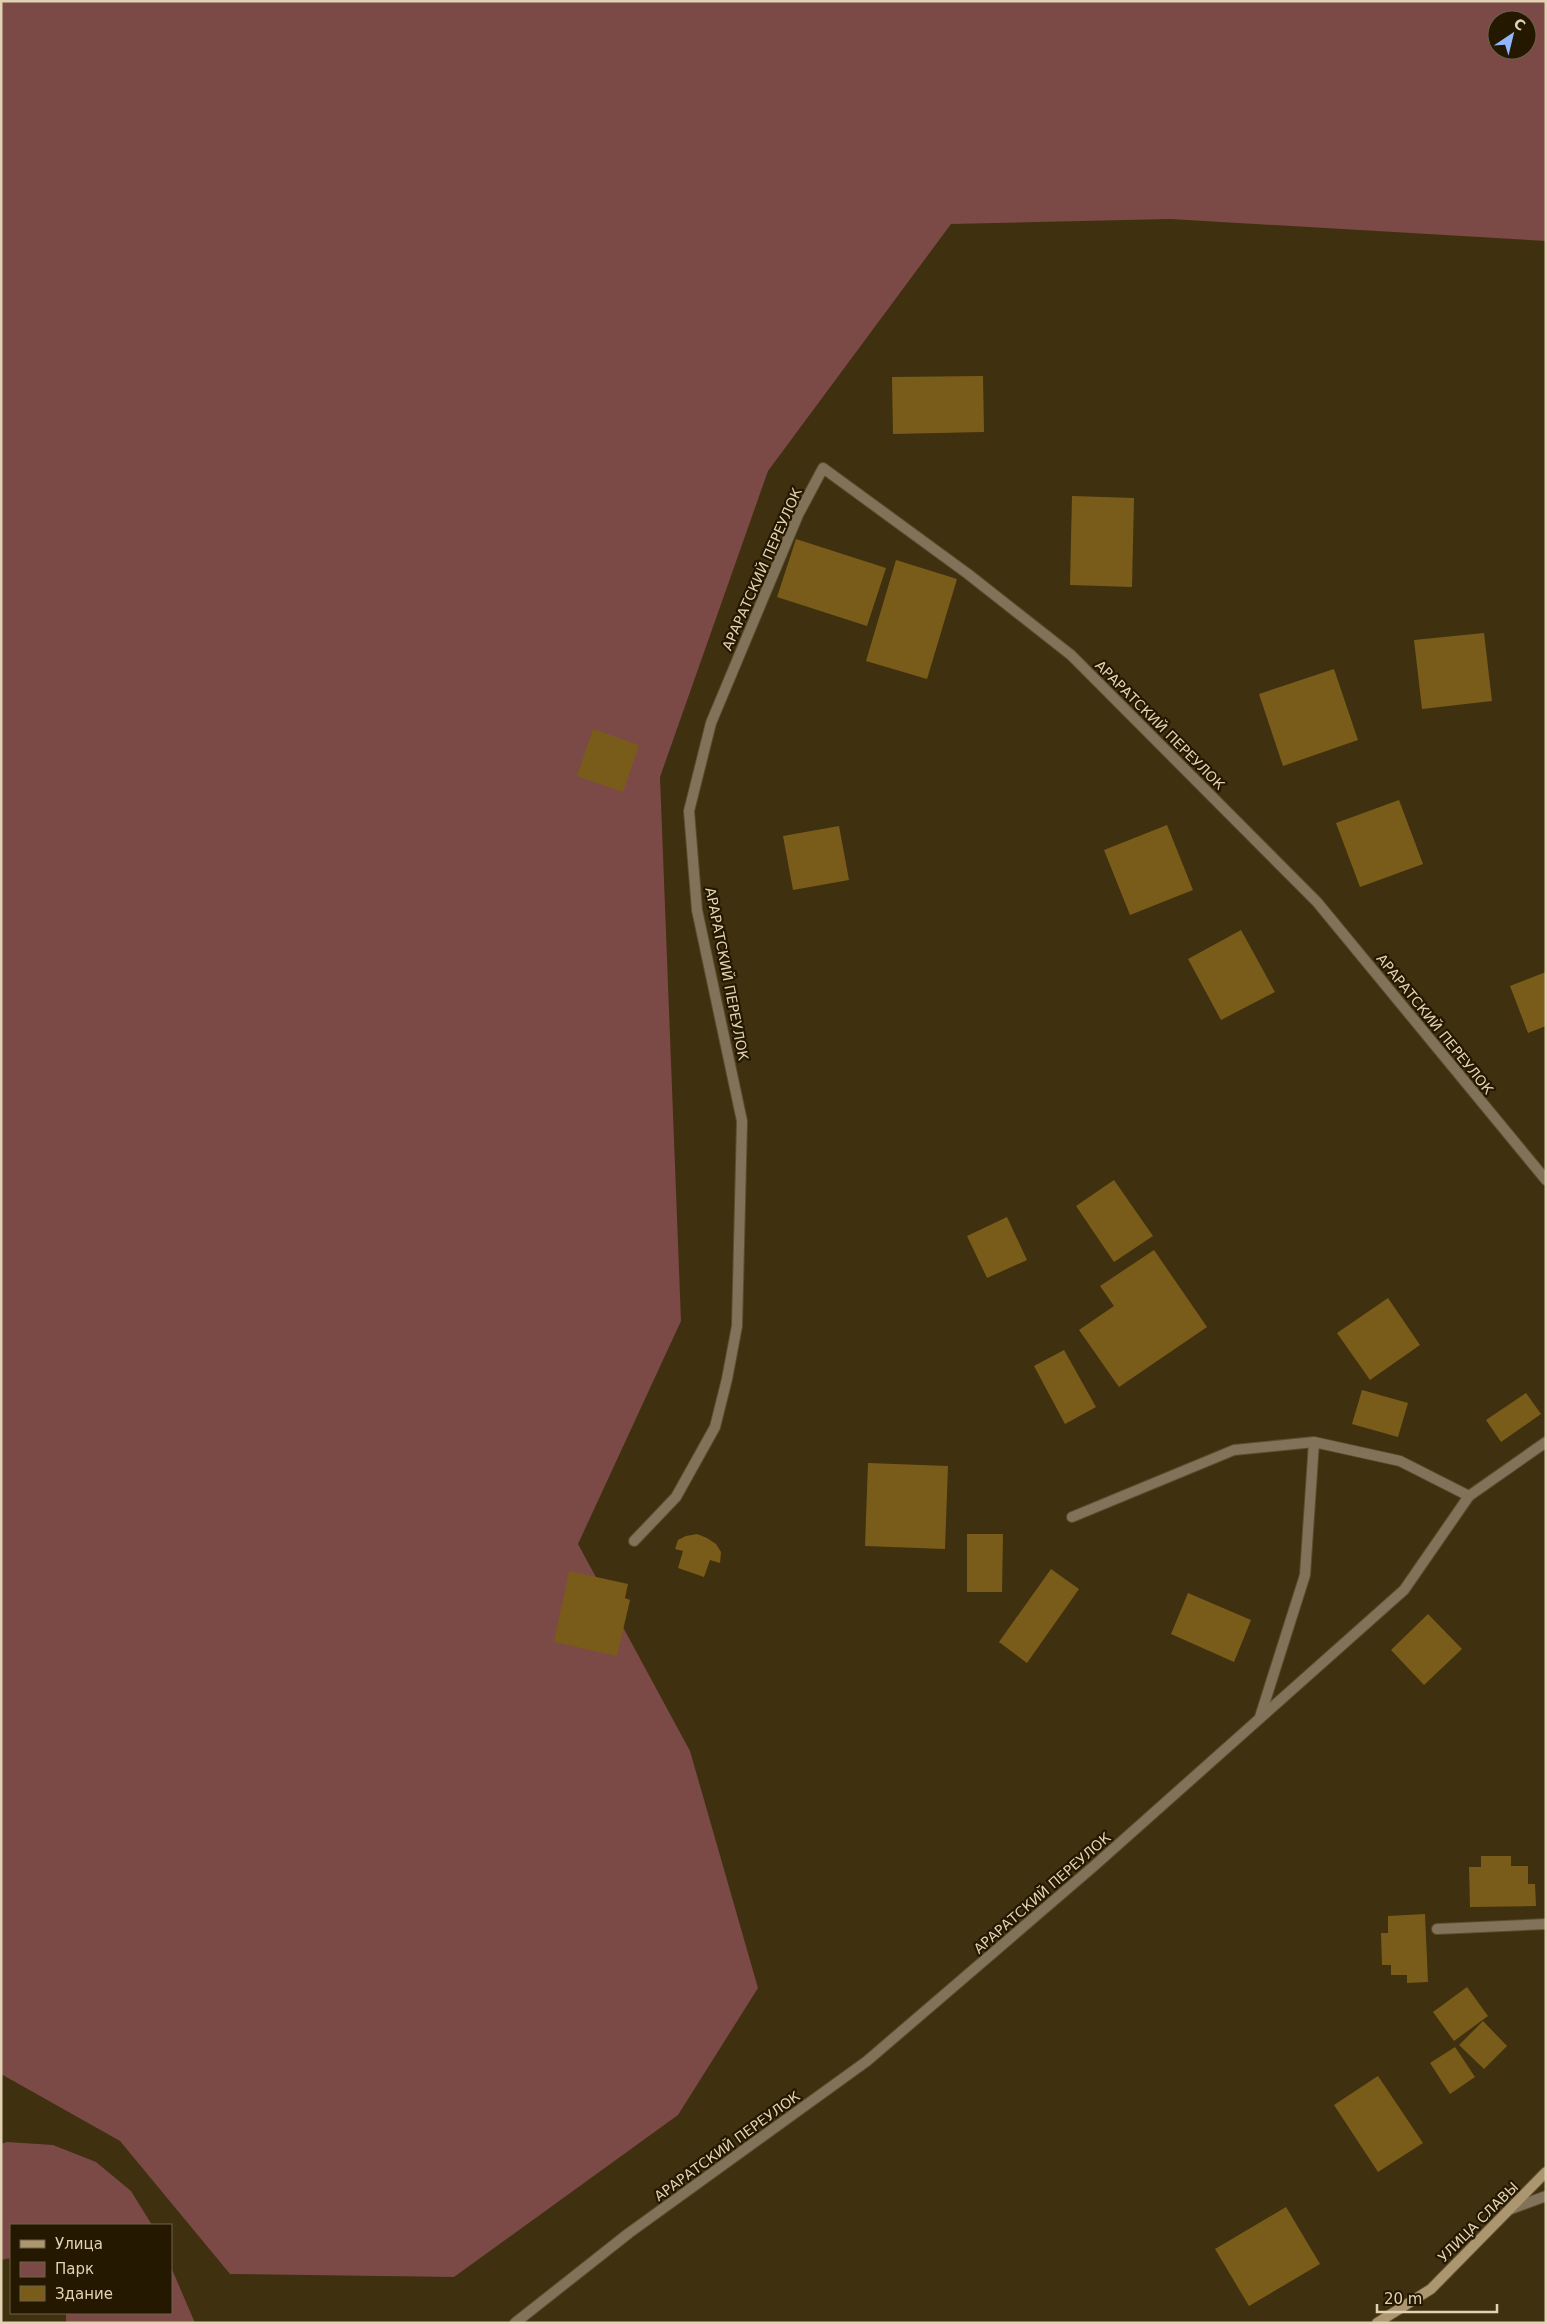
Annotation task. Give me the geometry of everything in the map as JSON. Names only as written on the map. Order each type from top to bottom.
[{"type":"street","name":"АРАРАТСКИЙ ПЕРЕУЛОК","points":[[634,1541],[676,1497],[715,1428],[727,1379],[736,1326],[742,1121],[697,910],[689,810],[711,723],[798,516],[823,468],[968,574],[1071,655],[1317,902],[1546,1180]]},
{"type":"street","points":[[1260,1717],[1305,1575],[1314,1442]]},
{"type":"street","points":[[1072,1517],[1234,1450],[1314,1442],[1400,1461],[1469,1496]]},
{"type":"street","name":"АРАРАТСКИЙ ПЕРЕУЛОК","points":[[515,2323],[629,2233],[867,2061],[1094,1866],[1404,1590],[1469,1496],[1546,1442]]},
{"type":"street","points":[[1437,1929],[1546,1924]]},
{"type":"street","name":"УЛИЦА СЛАВЫ","points":[[1378,2323],[1431,2288],[1546,2172]]},
{"type":"street","points":[[1511,2209],[1546,2196]]},
{"type":"green space","points":[[1,1],[1546,1],[1546,241],[1170,219],[951,224],[768,471],[660,777],[681,1321],[578,1544],[690,1751],[758,1988],[678,2115],[454,2277],[230,2274],[120,2141],[1,2074]]},
{"type":"green space","points":[[7,2142],[53,2145],[96,2162],[131,2191],[151,2224],[10,2224],[10,2258],[1,2260],[1,2144]]},
{"type":"green space","points":[[172,2269],[195,2323],[66,2323],[66,2314],[172,2314]]},
{"type":"building","points":[[983,376],[984,432],[893,434],[892,377]]},
{"type":"building","points":[[1072,496],[1134,498],[1132,587],[1070,585]]},
{"type":"building","points":[[796,539],[886,568],[867,626],[777,597]]},
{"type":"building","points":[[896,560],[957,579],[927,679],[866,661]]},
{"type":"building","points":[[1484,633],[1492,701],[1422,709],[1414,640]]},
{"type":"building","points":[[1334,669],[1358,740],[1283,766],[1259,694]]},
{"type":"building","points":[[593,729],[639,745],[623,792],[577,776]]},
{"type":"building","points":[[1399,800],[1423,864],[1360,887],[1336,823]]},
{"type":"building","points":[[1167,825],[1193,890],[1130,915],[1104,850]]},
{"type":"building","points":[[839,826],[849,880],[793,890],[783,836]]},
{"type":"building","points":[[1241,930],[1275,992],[1221,1020],[1188,959]]},
{"type":"building","points":[[1546,972],[1546,1026],[1528,1033],[1510,986]]},
{"type":"building","points":[[1114,1180],[1153,1236],[1114,1262],[1076,1206]]},
{"type":"building","points":[[1007,1217],[1027,1260],[987,1278],[967,1236]]},
{"type":"building","points":[[1154,1250],[1207,1327],[1119,1387],[1079,1330],[1114,1306],[1100,1286]]},
{"type":"building","points":[[1388,1298],[1420,1345],[1370,1380],[1337,1333]]},
{"type":"building","points":[[1064,1350],[1096,1407],[1065,1424],[1034,1366]]},
{"type":"building","points":[[1362,1390],[1408,1403],[1398,1437],[1352,1424]]},
{"type":"building","points":[[1526,1393],[1541,1414],[1501,1442],[1486,1420]]},
{"type":"building","points":[[868,1463],[948,1466],[945,1549],[865,1546]]},
{"type":"building","points":[[697,1534],[716,1544],[721,1552],[720,1563],[710,1560],[704,1577],[678,1568],[683,1551],[675,1549],[678,1540]]},
{"type":"building","points":[[967,1534],[1003,1534],[1002,1592],[967,1592]]},
{"type":"building","points":[[1051,1569],[1079,1589],[1027,1663],[999,1642]]},
{"type":"building","points":[[569,1571],[628,1584],[625,1598],[630,1600],[617,1656],[554,1642]]},
{"type":"building","points":[[1188,1593],[1251,1620],[1234,1662],[1171,1634]]},
{"type":"building","points":[[1428,1614],[1462,1649],[1424,1685],[1391,1650]]},
{"type":"building","points":[[1481,1856],[1511,1856],[1511,1866],[1528,1866],[1528,1884],[1535,1884],[1536,1906],[1470,1907],[1469,1867],[1481,1867]]},
{"type":"building","points":[[1425,1914],[1428,1982],[1407,1983],[1407,1975],[1391,1975],[1391,1965],[1382,1965],[1381,1933],[1388,1933],[1388,1916]]},
{"type":"building","points":[[1467,1987],[1488,2016],[1454,2041],[1433,2012]]},
{"type":"building","points":[[1483,2021],[1507,2046],[1484,2069],[1459,2045]]},
{"type":"building","points":[[1455,2047],[1475,2077],[1450,2094],[1430,2063]]},
{"type":"building","points":[[1378,2076],[1423,2143],[1378,2172],[1334,2105]]},
{"type":"building","points":[[1286,2207],[1320,2264],[1249,2306],[1215,2249]]}]
